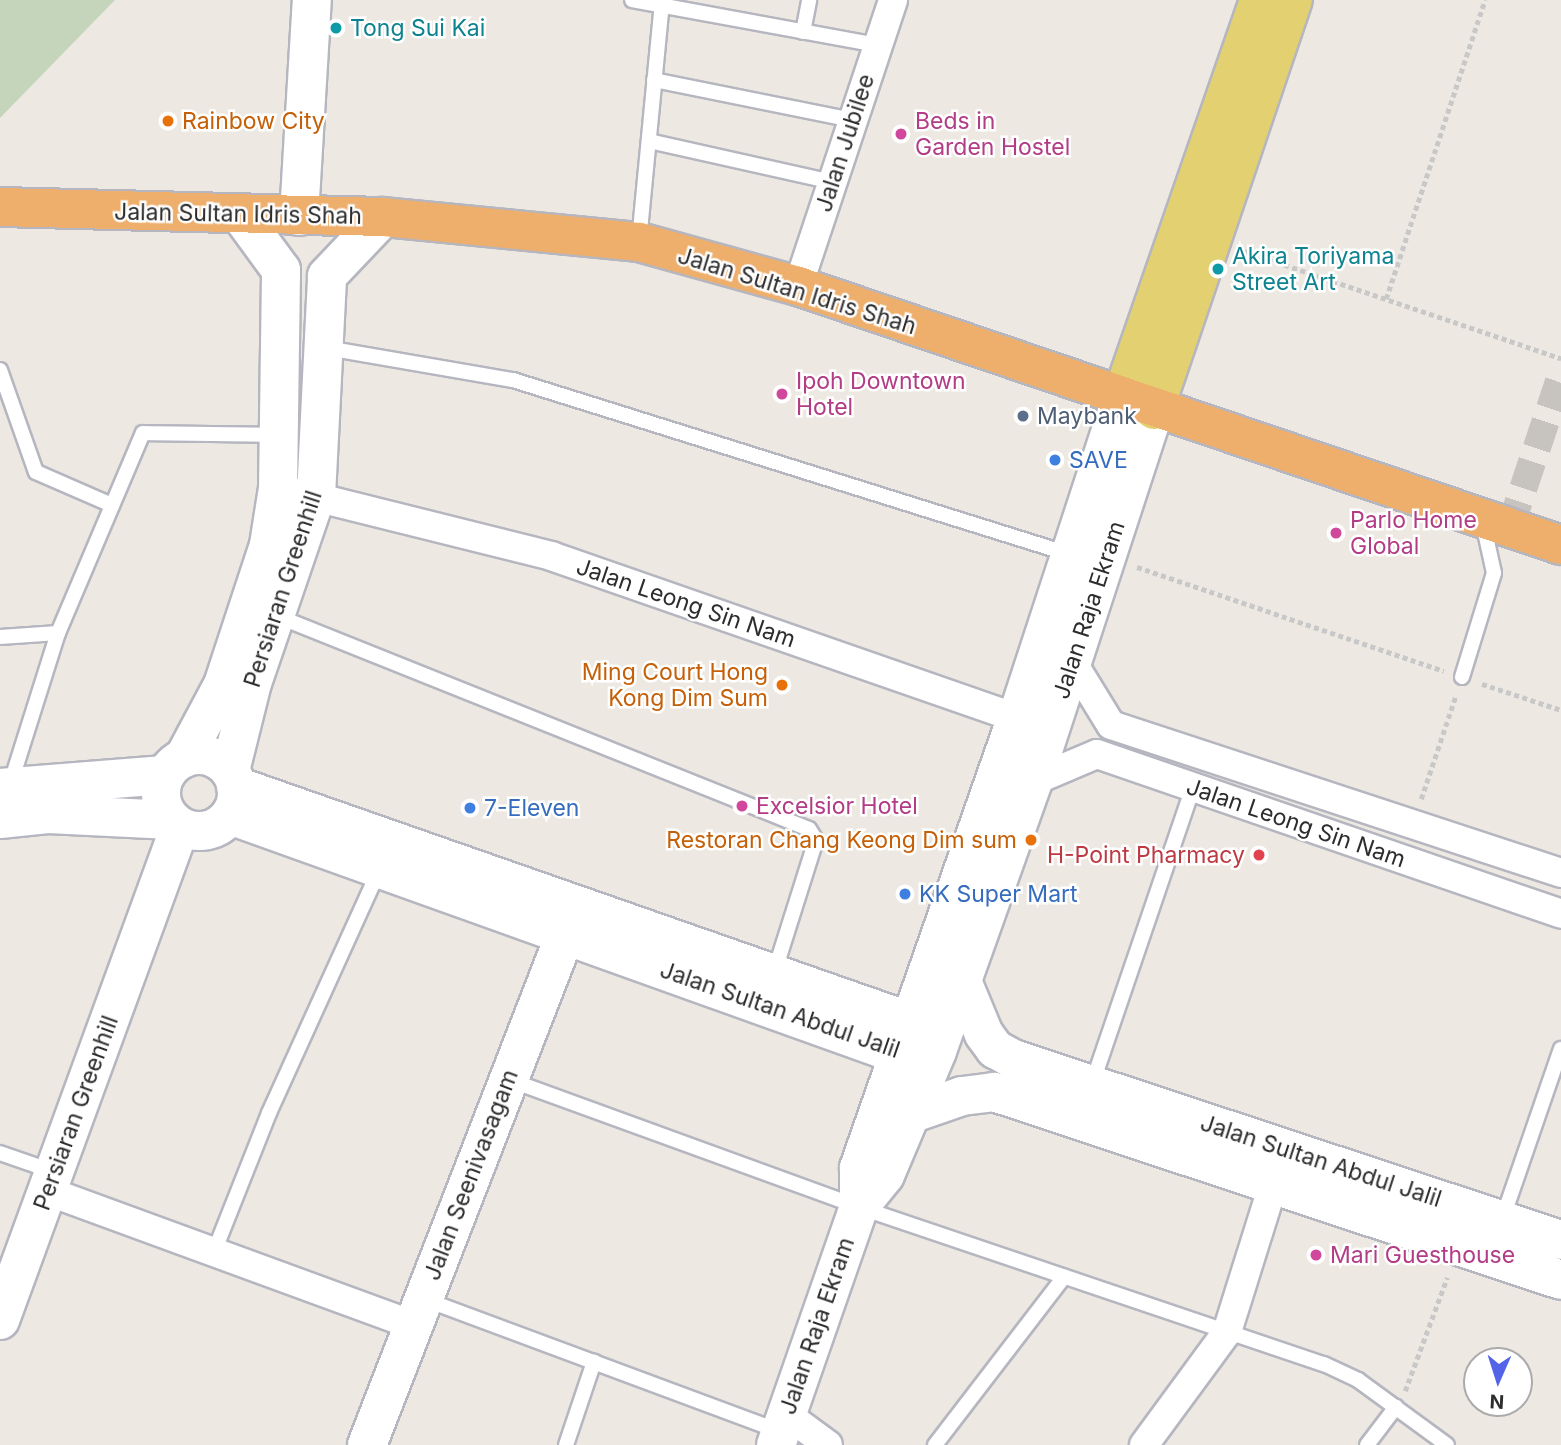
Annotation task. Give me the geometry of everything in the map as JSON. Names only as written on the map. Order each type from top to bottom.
[{"type":"highway","name":"Jalan Sultan Idris Shah","points":[[0,207],[383,217],[639,242],[798,286],[1138,404],[1561,545]]},
{"type":"main road","name":"Jalan Raja Ekram","points":[[1138,404],[1259,0]]},
{"type":"main road","name":"Jalan Raja Ekram","points":[[1138,404],[1212,240],[1293,0]]},
{"type":"street","points":[[299,216],[312,0]]},
{"type":"street","name":"Jalan Jubilee","points":[[798,286],[893,0]]},
{"type":"street","name":"Persiaran Greenhill","points":[[174,766],[223,685],[269,545],[278,488],[281,270],[240,214]]},
{"type":"street","name":"Persiaran Greenhill","points":[[232,791],[252,683],[316,496],[327,348],[327,276],[383,217]]},
{"type":"street","name":"Jalan Raja Ekram","points":[[781,1430],[859,1207],[859,1168],[905,1038],[1034,723],[1138,404]]},
{"type":"street","name":"Jalan Leong Sin Nam","points":[[278,488],[551,556],[1034,723]]},
{"type":"street","name":"Jalan Raja Ekram","points":[[859,1207],[885,1175],[913,1113],[1033,781],[1034,723],[1071,660],[1089,555]]},
{"type":"street","name":"Jalan Leong Sin Nam","points":[[1071,660],[1111,725],[1561,873]]},
{"type":"street","name":"Jalan Leong Sin Nam","points":[[1033,781],[1097,754],[1561,914]]},
{"type":"street","points":[[209,756],[232,791],[213,829],[176,823],[48,814],[3,798],[174,766],[209,756]]},
{"type":"street","points":[[174,766],[160,799],[176,823]]},
{"type":"street","name":"Jalan Sultan Abdul Jalil","points":[[232,791],[379,869],[774,974],[905,1038]]},
{"type":"street","name":"Jalan Sultan Abdul Jalil","points":[[232,791],[570,920],[937,1051]]},
{"type":"street","name":"Persiaran Greenhill","points":[[0,1320],[176,823]]},
{"type":"street","name":"Jalan Seenivasagam","points":[[367,1445],[570,920]]},
{"type":"street","name":"Jalan Sultan Abdul Jalil","points":[[962,981],[995,1049],[1091,1087],[1561,1240]]},
{"type":"street","name":"Jalan Sultan Abdul Jalil","points":[[913,1113],[962,1096],[994,1092],[1561,1280]]},
{"type":"street","points":[[51,1181],[214,1252],[418,1312]]},
{"type":"street","points":[[1144,1445],[1227,1332],[1273,1185]]},
{"type":"street","points":[[781,1430],[828,1445]]},
{"type":"lane","points":[[632,0],[878,45]]},
{"type":"lane","points":[[803,32],[809,0]]},
{"type":"lane","points":[[639,242],[661,4]]},
{"type":"lane","points":[[654,80],[853,120]]},
{"type":"lane","points":[[649,141],[832,182]]},
{"type":"lane","points":[[327,348],[513,380],[1089,555]]},
{"type":"lane","points":[[0,370],[36,472],[112,505]]},
{"type":"lane","points":[[3,798],[58,633],[143,433],[280,435]]},
{"type":"lane","points":[[1462,677],[1494,573],[1482,518]]},
{"type":"lane","points":[[275,615],[809,829],[816,840],[774,974]]},
{"type":"lane","points":[[0,637],[58,633]]},
{"type":"lane","points":[[1091,1087],[1193,787]]},
{"type":"lane","points":[[214,1252],[269,1113],[379,869]]},
{"type":"lane","points":[[1502,1220],[1561,1049]]},
{"type":"lane","points":[[509,1079],[859,1207],[1324,1364],[1396,1407],[1447,1445]]},
{"type":"lane","points":[[0,1153],[51,1181]]},
{"type":"lane","points":[[935,1445],[1064,1277]]},
{"type":"lane","points":[[418,1312],[594,1362],[781,1430]]},
{"type":"lane","points":[[566,1445],[594,1362]]},
{"type":"lane","points":[[1367,1445],[1396,1407]]},
{"type":"path","points":[[1386,299],[1485,0]]},
{"type":"path","points":[[1212,240],[1561,358]]},
{"type":"path","points":[[1089,555],[1561,710]]},
{"type":"path","points":[[1412,824],[1462,677]]},
{"type":"path","points":[[1396,1407],[1415,1373],[1458,1246]]},
{"type":"green space","points":[[0,0],[115,0],[0,118]]},
{"type":"tunnel","points":[[1510,528],[1561,376]]},
{"type":"place","name":"Tong Sui Kai","points":[[336,28]]},
{"type":"place","name":"Rainbow City","points":[[168,121]]},
{"type":"place","name":"Beds in Garden Hostel","points":[[901,134]]},
{"type":"place","name":"Akira Toriyama Street Art","points":[[1218,269]]},
{"type":"place","name":"Ipoh Downtown Hotel","points":[[782,394]]},
{"type":"place","name":"Maybank","points":[[1023,416]]},
{"type":"place","name":"SAVE","points":[[1055,460]]},
{"type":"place","name":"Parlo Home Global","points":[[1336,533]]},
{"type":"place","name":"Ming Court Hong Kong Dim Sum","points":[[782,685]]},
{"type":"place","name":"Excelsior Hotel","points":[[742,806]]},
{"type":"place","name":"7-Eleven","points":[[470,808]]},
{"type":"place","name":"Restoran Chang Keong Dim sum","points":[[1031,840]]},
{"type":"place","name":"H-Point Pharmacy","points":[[1259,855]]},
{"type":"place","name":"KK Super Mart","points":[[905,894]]},
{"type":"place","name":"Mari Guesthouse","points":[[1316,1255]]}]
